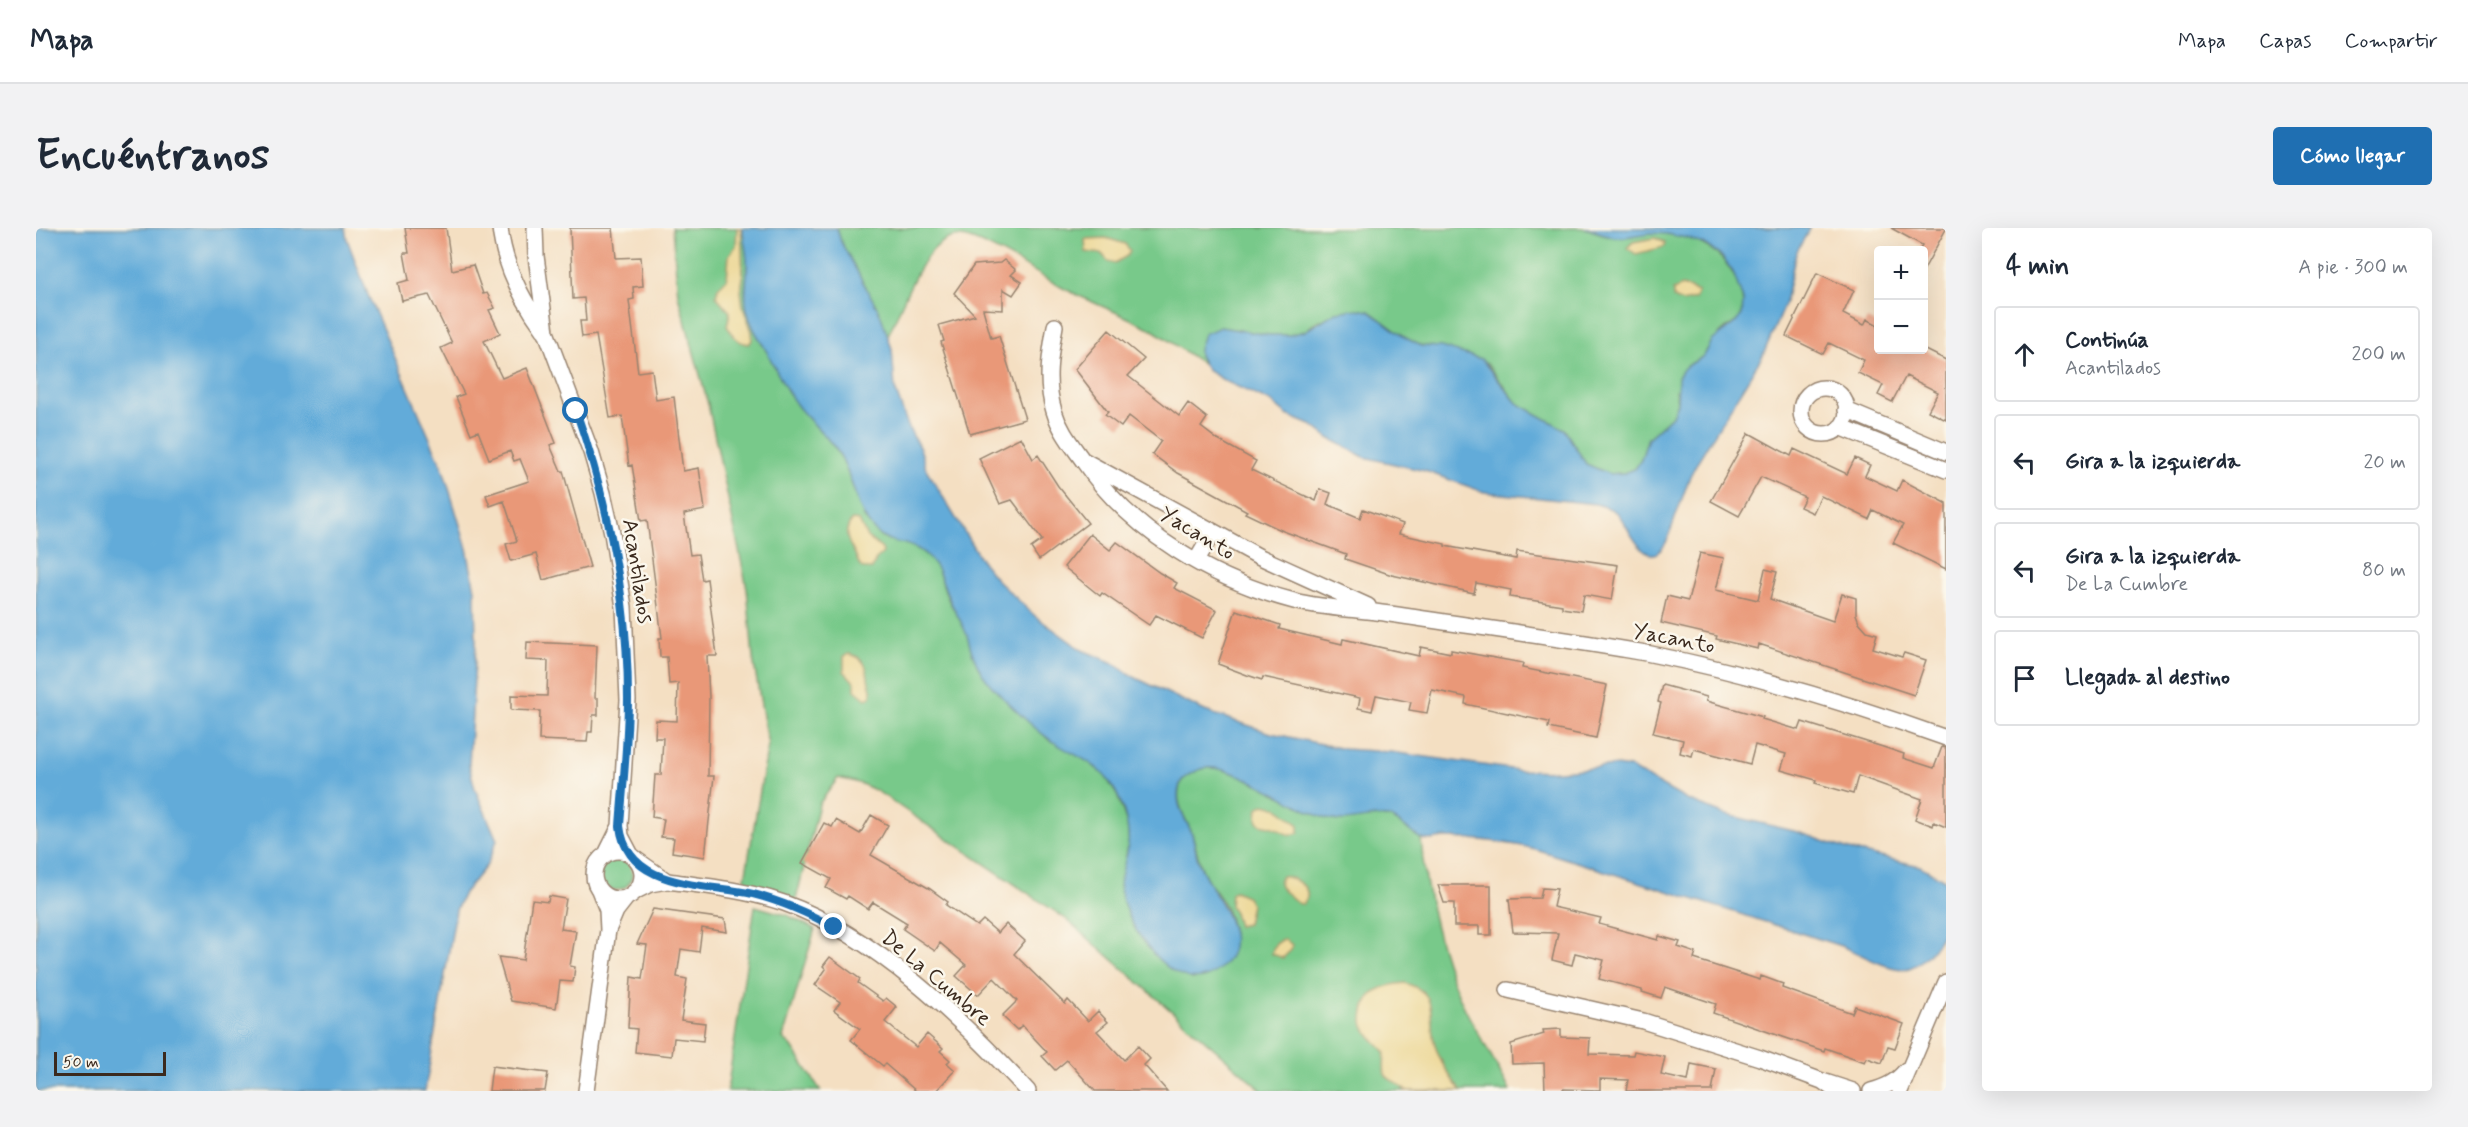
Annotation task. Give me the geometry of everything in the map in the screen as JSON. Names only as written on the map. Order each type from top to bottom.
[{"type":"street","name":"Acantilados","points":[[500,228],[504,250],[515,281],[527,307],[546,332]]},
{"type":"street","name":"Acantilados","points":[[535,228],[536,256],[546,332],[591,452],[610,523],[624,607],[628,700],[620,826]]},
{"type":"street","name":"Yacanto","points":[[1055,326],[1050,358],[1050,398],[1059,425],[1107,494],[1133,519],[1196,561],[1248,586],[1296,602],[1556,638],[1739,673],[1825,697],[1946,738]]},
{"type":"street","points":[[1827,388],[1841,395],[1846,410],[1844,422],[1840,427],[1826,433],[1811,430],[1802,417],[1802,402],[1812,391],[1827,388]]},
{"type":"street","points":[[1846,410],[1946,452]]},
{"type":"street","points":[[1840,427],[1946,470]]},
{"type":"street","name":"Yacanto","points":[[1083,460],[1258,556],[1386,613]]},
{"type":"street","points":[[1196,561],[1214,532]]},
{"type":"street","points":[[586,1091],[608,930],[607,910],[596,884],[594,871],[596,864],[606,854],[620,826]]},
{"type":"street","points":[[608,930],[616,911],[641,879],[641,872],[634,857],[623,841],[620,826]]},
{"type":"street","points":[[606,854],[619,851],[634,857],[654,874],[667,881]]},
{"type":"street","points":[[600,890],[612,898],[631,894],[650,884],[667,881]]},
{"type":"street","name":"De La Cumbre","points":[[667,881],[753,894],[784,903],[834,927],[864,945],[913,981],[962,1024],[1028,1091]]},
{"type":"street","points":[[1900,1091],[1946,982]]},
{"type":"street","points":[[1508,990],[1643,1021],[1760,1058],[1853,1091]]},
{"type":"street","points":[[1870,1091],[1885,1087],[1897,1080],[1915,1058]]},
{"type":"street","points":[[1822,1081],[1836,1091]]},
{"type":"green space","points":[[672,228],[743,228],[748,266],[745,290],[746,309],[754,330],[842,458],[865,519],[882,538],[909,544],[928,555],[937,567],[948,599],[967,633],[978,667],[989,682],[1048,739],[1087,760],[1106,777],[1117,795],[1127,823],[1129,842],[1126,856],[1170,968],[1192,979],[1214,972],[1229,957],[1233,937],[1225,907],[1202,870],[1193,837],[1180,806],[1179,787],[1187,776],[1206,768],[1233,773],[1328,819],[1344,821],[1376,816],[1391,818],[1421,839],[1426,882],[1449,971],[1466,1011],[1510,1091],[1263,1091],[1066,919],[878,792],[856,782],[838,778],[819,804],[796,900],[744,884],[768,745],[753,658],[747,588],[708,404],[678,295]]},
{"type":"green space","points":[[837,228],[1585,228],[1608,236],[1620,237],[1648,233],[1675,234],[1700,243],[1721,258],[1730,268],[1736,280],[1743,307],[1738,320],[1718,336],[1704,356],[1690,364],[1676,390],[1677,403],[1672,416],[1648,438],[1641,460],[1635,469],[1609,474],[1586,464],[1564,429],[1517,403],[1487,364],[1441,347],[1421,346],[1404,337],[1369,311],[1317,321],[1305,331],[1290,335],[1269,335],[1220,327],[1199,355],[1202,363],[1149,328],[1061,287],[992,248],[964,238],[954,237],[942,242],[922,265],[887,337],[880,313],[841,242]]},
{"type":"green space","points":[[616,858],[627,863],[632,874],[627,885],[616,890],[605,885],[600,874],[605,863]]},
{"type":"green space","points":[[755,906],[787,915],[815,929],[783,1038],[792,1047],[821,1091],[727,1091]]},
{"type":"sand","points":[[737,228],[741,228],[743,307],[752,332],[752,340],[749,344],[738,340],[731,332],[727,326],[730,312],[716,296],[718,288],[727,279],[729,255],[736,246]]},
{"type":"sand","points":[[1106,238],[1125,244],[1130,251],[1127,256],[1115,263],[1108,261],[1102,254],[1086,252],[1085,239]]},
{"type":"sand","points":[[1655,238],[1665,243],[1664,247],[1636,254],[1627,248],[1633,242]]},
{"type":"sand","points":[[1682,286],[1698,292],[1695,299],[1682,302],[1673,298],[1673,290]]},
{"type":"sand","points":[[852,520],[859,521],[867,537],[882,549],[883,553],[876,559],[872,569],[859,565],[849,544],[847,532]]},
{"type":"sand","points":[[849,654],[861,659],[865,665],[871,697],[866,699],[855,690],[855,683],[844,671],[844,656]]},
{"type":"sand","points":[[1264,804],[1275,807],[1287,815],[1299,825],[1299,833],[1286,834],[1274,827],[1260,824],[1257,819],[1258,808]]},
{"type":"sand","points":[[1282,876],[1293,879],[1306,889],[1306,899],[1303,904],[1296,902],[1281,888],[1279,883]]},
{"type":"sand","points":[[1235,891],[1246,896],[1251,904],[1247,924],[1238,926],[1230,906],[1231,894]]},
{"type":"sand","points":[[1285,939],[1292,945],[1291,950],[1283,958],[1272,954],[1276,944]]},
{"type":"sand","points":[[1405,983],[1416,987],[1428,998],[1432,1031],[1438,1054],[1461,1091],[1406,1091],[1385,1075],[1385,1052],[1366,1030],[1363,1023],[1364,1012],[1369,998],[1378,990]]},
{"type":"water","points":[[36,228],[345,228],[368,295],[443,469],[467,548],[475,590],[476,644],[469,765],[475,789],[497,840],[487,865],[464,893],[456,910],[425,1091],[36,1091]]},
{"type":"water","points":[[743,228],[837,228],[841,242],[880,313],[892,349],[895,389],[908,426],[921,451],[926,469],[983,563],[996,579],[1035,616],[1082,650],[1111,662],[1134,677],[1205,711],[1271,733],[1344,749],[1391,752],[1518,770],[1559,771],[1616,766],[1630,768],[1687,800],[1723,814],[1798,832],[1849,850],[1920,866],[1946,881],[1946,923],[1941,937],[1924,959],[1917,964],[1910,968],[1895,968],[1841,946],[1535,849],[1470,839],[1425,840],[1387,817],[1348,821],[1324,818],[1248,779],[1218,769],[1206,768],[1182,780],[1178,799],[1192,833],[1199,863],[1229,921],[1233,936],[1232,950],[1225,963],[1210,975],[1195,979],[1181,975],[1166,966],[1153,954],[1141,938],[1125,907],[1120,883],[1127,853],[1127,823],[1121,803],[1111,784],[1093,765],[1038,730],[991,685],[975,661],[964,628],[934,564],[919,550],[889,540],[875,531],[859,506],[837,450],[799,408],[785,388],[748,316],[745,298],[747,259]]},
{"type":"water","points":[[1585,228],[1810,228],[1796,253],[1785,303],[1763,355],[1690,476],[1667,541],[1659,551],[1652,554],[1645,552],[1639,545],[1617,513],[1605,506],[1484,492],[1425,471],[1364,457],[1329,438],[1313,426],[1287,415],[1271,402],[1207,370],[1199,355],[1204,334],[1220,327],[1269,335],[1290,335],[1305,331],[1336,312],[1358,309],[1369,311],[1404,337],[1421,346],[1441,347],[1481,359],[1517,403],[1564,429],[1586,464],[1609,474],[1624,473],[1635,469],[1641,460],[1648,438],[1672,416],[1677,403],[1678,377],[1684,368],[1704,356],[1712,341],[1736,322],[1742,315],[1743,300],[1733,272],[1722,257],[1707,246],[1687,238],[1666,234],[1650,233],[1614,237]]},
{"type":"building","points":[[405,228],[446,228],[452,270],[473,265],[483,294],[487,293],[495,308],[489,310],[500,333],[484,341],[502,378],[527,368],[556,443],[550,445],[563,471],[590,567],[543,580],[536,554],[511,561],[506,544],[517,541],[504,501],[490,506],[486,495],[529,481],[520,459],[514,461],[510,451],[489,459],[478,431],[471,434],[456,397],[464,394],[441,348],[452,343],[429,295],[402,301],[398,283],[409,280],[404,253],[409,253]]},
{"type":"building","points":[[570,228],[613,228],[616,258],[641,257],[643,286],[633,287],[634,299],[629,300],[638,372],[652,370],[656,400],[674,397],[683,471],[699,468],[705,510],[684,514],[690,555],[698,554],[702,580],[707,579],[717,656],[707,656],[708,776],[714,776],[705,857],[672,852],[674,838],[661,837],[664,819],[652,817],[655,775],[661,775],[663,738],[655,738],[656,720],[677,721],[678,683],[669,684],[667,657],[660,657],[659,638],[662,638],[647,520],[641,521],[632,465],[629,466],[622,416],[610,418],[596,335],[582,337],[580,321],[586,321],[584,298],[573,299]]},
{"type":"building","points":[[1891,228],[1946,228],[1928,262],[1928,246]]},
{"type":"building","points":[[1004,260],[1016,270],[1011,275],[1022,282],[1013,295],[1003,289],[1003,310],[983,309],[991,338],[999,336],[1025,419],[970,434],[941,342],[944,341],[939,325],[975,315],[954,293],[974,265],[1000,263]]},
{"type":"building","points":[[1817,273],[1854,290],[1843,314],[1864,325],[1867,319],[1874,323],[1874,354],[1928,354],[1928,351],[1946,360],[1946,420],[1928,411],[1938,392],[1906,376],[1892,402],[1878,395],[1883,385],[1858,373],[1864,360],[1829,343],[1823,354],[1786,336]]},
{"type":"building","points":[[1109,330],[1144,359],[1128,376],[1179,416],[1188,403],[1207,418],[1201,427],[1218,440],[1256,461],[1251,470],[1316,501],[1320,489],[1331,493],[1327,504],[1360,518],[1363,509],[1403,524],[1399,534],[1445,544],[1445,546],[1516,559],[1517,551],[1618,565],[1612,600],[1584,595],[1581,611],[1562,608],[1562,605],[1510,597],[1511,590],[1476,583],[1474,593],[1392,575],[1345,559],[1346,554],[1283,531],[1245,513],[1247,511],[1178,473],[1152,454],[1161,441],[1129,416],[1121,427],[1105,415],[1108,412],[1075,369]]},
{"type":"building","points":[[1749,433],[1791,456],[1794,449],[1847,474],[1855,458],[1870,465],[1865,476],[1897,491],[1902,480],[1946,503],[1946,569],[1893,543],[1903,525],[1873,510],[1869,519],[1821,496],[1813,513],[1800,507],[1805,497],[1761,477],[1739,516],[1711,501]]},
{"type":"building","points":[[1021,437],[1033,459],[1038,455],[1058,486],[1088,523],[1039,560],[1031,548],[1042,540],[1012,500],[1000,504],[979,458]]},
{"type":"building","points":[[1090,534],[1110,550],[1117,542],[1177,583],[1174,588],[1217,610],[1202,638],[1156,615],[1149,625],[1102,593],[1100,596],[1064,567]]},
{"type":"building","points":[[1700,553],[1724,558],[1716,590],[1758,600],[1765,569],[1777,572],[1770,599],[1833,621],[1842,594],[1856,598],[1856,614],[1859,622],[1867,631],[1877,634],[1873,648],[1902,657],[1904,653],[1926,660],[1914,695],[1759,644],[1758,649],[1716,639],[1717,636],[1661,623],[1667,596],[1688,601]]},
{"type":"building","points":[[1236,610],[1280,625],[1279,629],[1342,644],[1343,639],[1419,656],[1421,647],[1451,653],[1451,650],[1523,663],[1522,668],[1607,685],[1596,738],[1548,728],[1549,722],[1465,704],[1466,697],[1432,690],[1427,713],[1409,710],[1411,702],[1376,695],[1372,711],[1358,708],[1360,698],[1263,677],[1262,680],[1247,675],[1218,664]]},
{"type":"building","points":[[527,642],[597,645],[595,698],[598,698],[598,715],[593,715],[592,732],[588,732],[587,742],[539,740],[540,711],[511,710],[511,695],[547,696],[548,661],[526,660]]},
{"type":"building","points":[[1662,685],[1707,697],[1706,701],[1799,730],[1802,722],[1904,754],[1903,758],[1934,768],[1942,747],[1946,748],[1946,827],[1934,822],[1933,826],[1915,819],[1922,799],[1858,776],[1853,794],[1815,783],[1816,780],[1781,770],[1786,754],[1755,745],[1750,764],[1694,749],[1692,756],[1680,753],[1683,740],[1653,733],[1661,703],[1658,702]]},
{"type":"building","points":[[871,815],[888,825],[871,855],[930,889],[948,902],[946,905],[977,926],[983,920],[998,933],[1006,924],[1025,941],[1014,954],[1065,1004],[1068,1000],[1088,1021],[1098,1011],[1108,1022],[1097,1031],[1124,1060],[1138,1046],[1150,1059],[1144,1065],[1167,1091],[1095,1091],[1067,1060],[1055,1070],[1042,1056],[1047,1052],[1022,1025],[1017,1030],[1002,1016],[1017,1001],[994,978],[978,995],[956,976],[966,965],[940,943],[935,951],[903,929],[907,923],[873,902],[868,909],[848,896],[846,899],[826,888],[831,879],[802,863],[824,823],[832,827],[836,820],[860,834]]},
{"type":"building","points":[[1438,885],[1491,885],[1491,935],[1479,935],[1479,926],[1454,926],[1454,903],[1444,903]]},
{"type":"building","points":[[1542,888],[1557,889],[1553,907],[1601,918],[1599,924],[1658,940],[1659,936],[1680,942],[1678,947],[1696,953],[1694,959],[1760,980],[1761,976],[1783,984],[1782,988],[1852,1013],[1855,1006],[1904,1024],[1895,1048],[1888,1046],[1882,1063],[1867,1058],[1865,1062],[1825,1048],[1824,1051],[1713,1013],[1716,1004],[1665,987],[1661,998],[1642,992],[1642,990],[1599,979],[1604,960],[1575,953],[1572,965],[1552,960],[1558,933],[1513,932],[1509,899],[1540,898]]},
{"type":"building","points":[[549,896],[566,899],[561,929],[576,931],[570,966],[575,967],[573,982],[560,981],[556,1008],[511,1001],[498,957],[523,960],[532,900],[548,902]]},
{"type":"building","points":[[653,909],[725,919],[727,932],[702,928],[699,952],[681,949],[677,977],[687,979],[681,1020],[705,1023],[703,1041],[674,1038],[672,1056],[635,1052],[637,1029],[628,1028],[631,977],[642,979],[647,945],[637,944]]},
{"type":"building","points":[[830,957],[860,979],[858,983],[883,1001],[886,998],[897,1007],[885,1022],[916,1047],[927,1034],[943,1048],[940,1051],[950,1060],[947,1063],[955,1070],[936,1091],[916,1091],[885,1064],[883,1066],[851,1040],[860,1029],[834,1010],[840,1002],[815,985],[826,969],[823,966]]},
{"type":"building","points":[[1561,1029],[1561,1037],[1590,1038],[1589,1054],[1633,1055],[1634,1051],[1665,1057],[1661,1075],[1688,1081],[1691,1064],[1716,1069],[1712,1091],[1626,1091],[1628,1080],[1600,1079],[1600,1090],[1545,1091],[1544,1063],[1512,1064],[1511,1044],[1544,1034],[1543,1030]]},
{"type":"building","points":[[492,1066],[548,1073],[545,1091],[489,1091]]},
{"type":"route","points":[[576,411],[603,493],[624,607],[628,700],[620,826],[621,836],[627,849],[645,867],[667,881],[753,894],[784,903],[834,927]]}]
